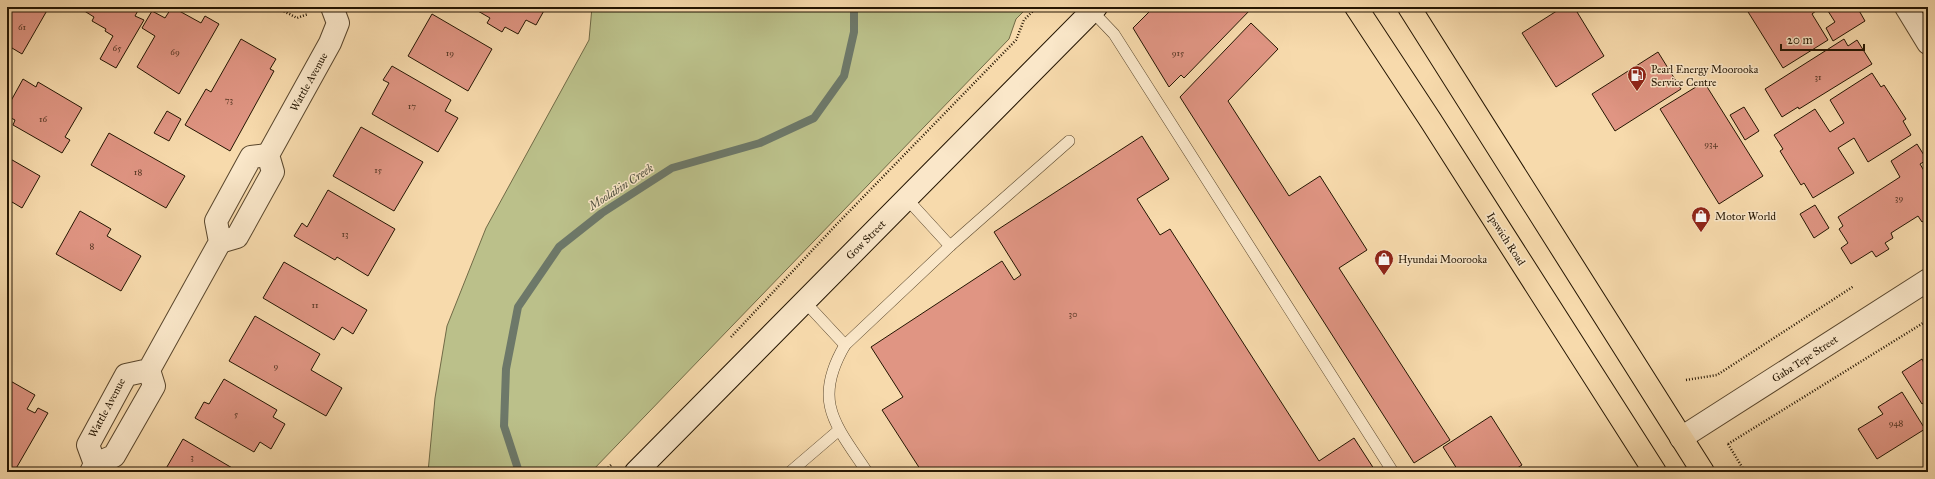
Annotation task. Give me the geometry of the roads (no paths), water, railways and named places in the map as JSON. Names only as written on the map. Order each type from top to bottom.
[{"type":"highway","name":"Ipswich Road","points":[[1356,7],[1431,120],[1656,472]]},
{"type":"highway","points":[[1408,7],[1703,472]]},
{"type":"street","name":"Wattle Avenue","points":[[149,370],[126,375],[88,444],[93,468],[114,456],[151,392],[154,386],[149,370],[220,242],[216,220],[251,157],[268,155],[330,43],[338,23],[332,7]]},
{"type":"street","points":[[1906,7],[1928,43]]},
{"type":"street","name":"Gow Street","points":[[636,472],[1094,9]]},
{"type":"street","name":"Gaba Tepe Street","points":[[1681,438],[1928,280]]},
{"type":"lane","points":[[1094,9],[1114,34],[1393,472]]},
{"type":"lane","points":[[867,472],[839,430],[830,411],[828,393],[830,376],[834,362],[845,345],[950,246],[1069,141]]},
{"type":"lane","points":[[907,199],[950,246]]},
{"type":"lane","points":[[804,302],[845,345]]},
{"type":"lane","points":[[790,472],[839,430]]},
{"type":"waterway","name":"Moolabin Creek","points":[[519,472],[504,426],[506,369],[518,307],[559,247],[602,213],[672,168],[760,143],[814,118],[844,76],[854,32],[854,7]]},
{"type":"place","name":"Pearl Energy Moorooka Service Centre","points":[[1637,92]]},
{"type":"place","name":"Motor World","points":[[1701,233]]},
{"type":"place","name":"Hyundai Moorooka","points":[[1384,276]]}]
